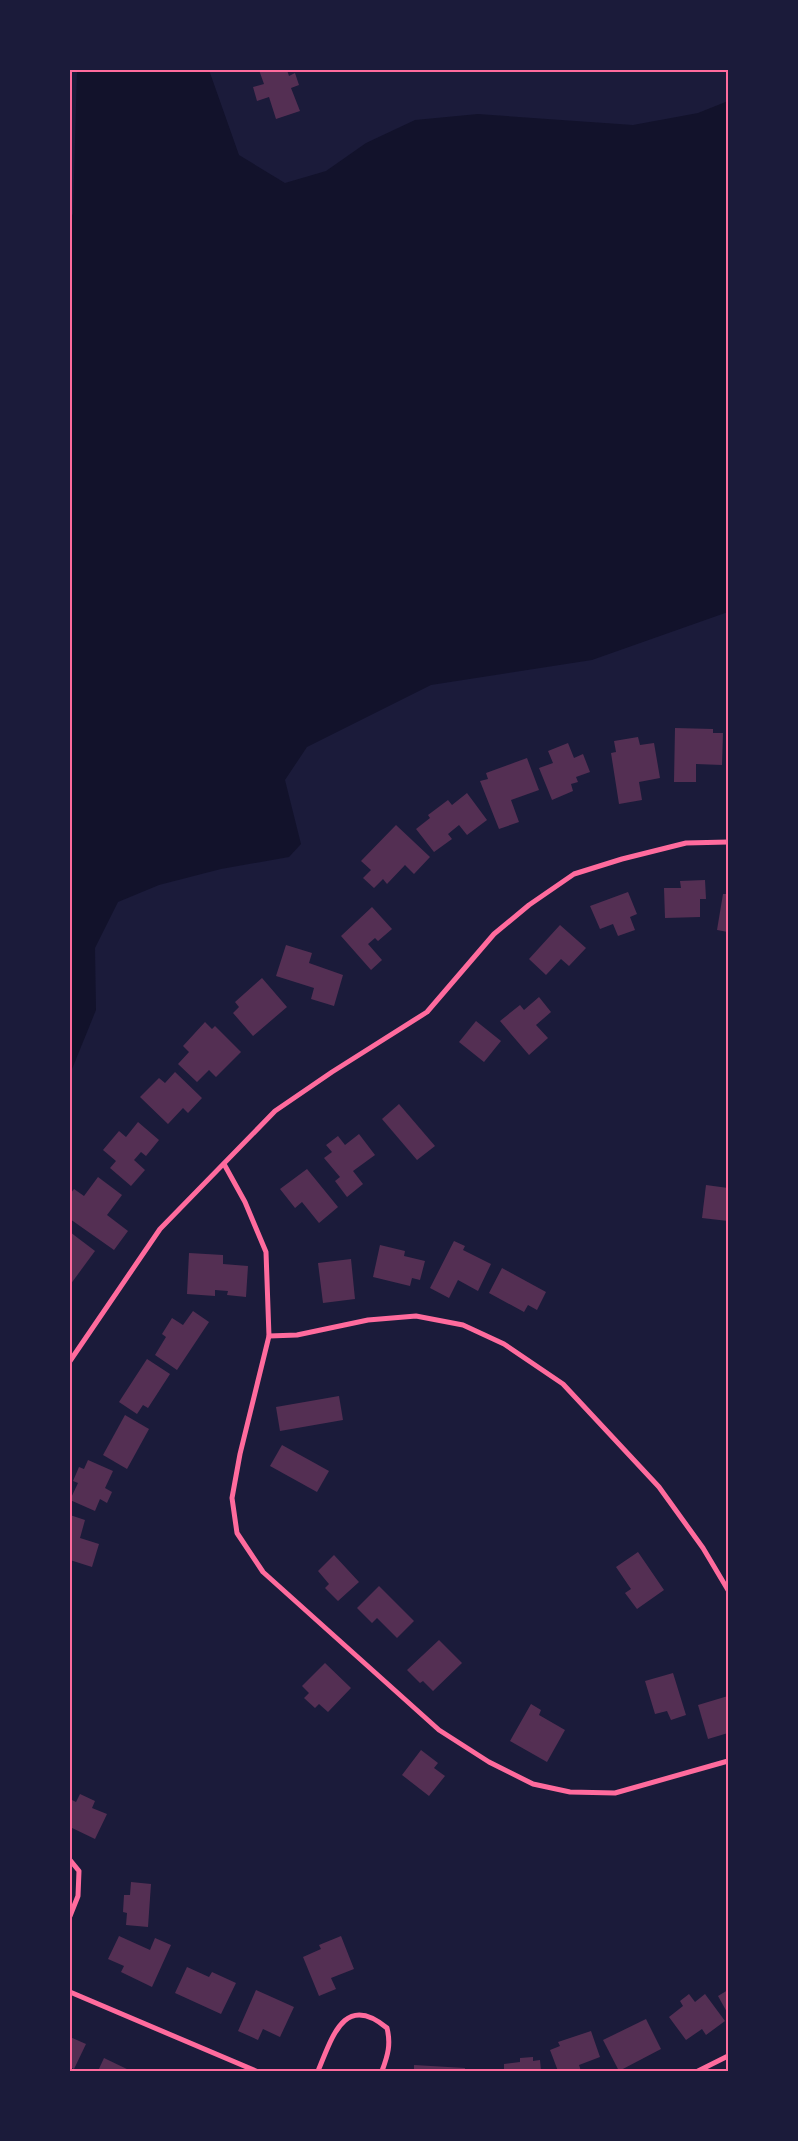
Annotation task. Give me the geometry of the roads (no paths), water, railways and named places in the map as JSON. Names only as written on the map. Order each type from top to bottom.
[{"type":"street","points":[[70,1361],[160,1229],[275,1111],[332,1072],[428,1012],[494,934],[529,905],[574,874],[622,859],[686,843],[728,842]]},
{"type":"street","points":[[224,1164],[245,1202],[266,1252],[269,1336],[240,1454],[232,1498],[237,1533],[263,1572],[439,1730],[490,1762],[533,1784],[570,1792],[615,1793],[728,1761]]},
{"type":"street","points":[[269,1336],[297,1335],[368,1320],[416,1316],[464,1325],[504,1344],[563,1384],[652,1480],[703,1548],[728,1590]]},
{"type":"street","points":[[70,1860],[79,1871],[78,1896],[70,1916]]},
{"type":"street","points":[[70,1992],[256,2071]]},
{"type":"street","points":[[318,2071],[337,2026],[345,2018],[358,2015],[372,2017],[387,2028],[390,2040],[389,2052],[382,2071]]},
{"type":"street","points":[[698,2071],[728,2056]]}]
